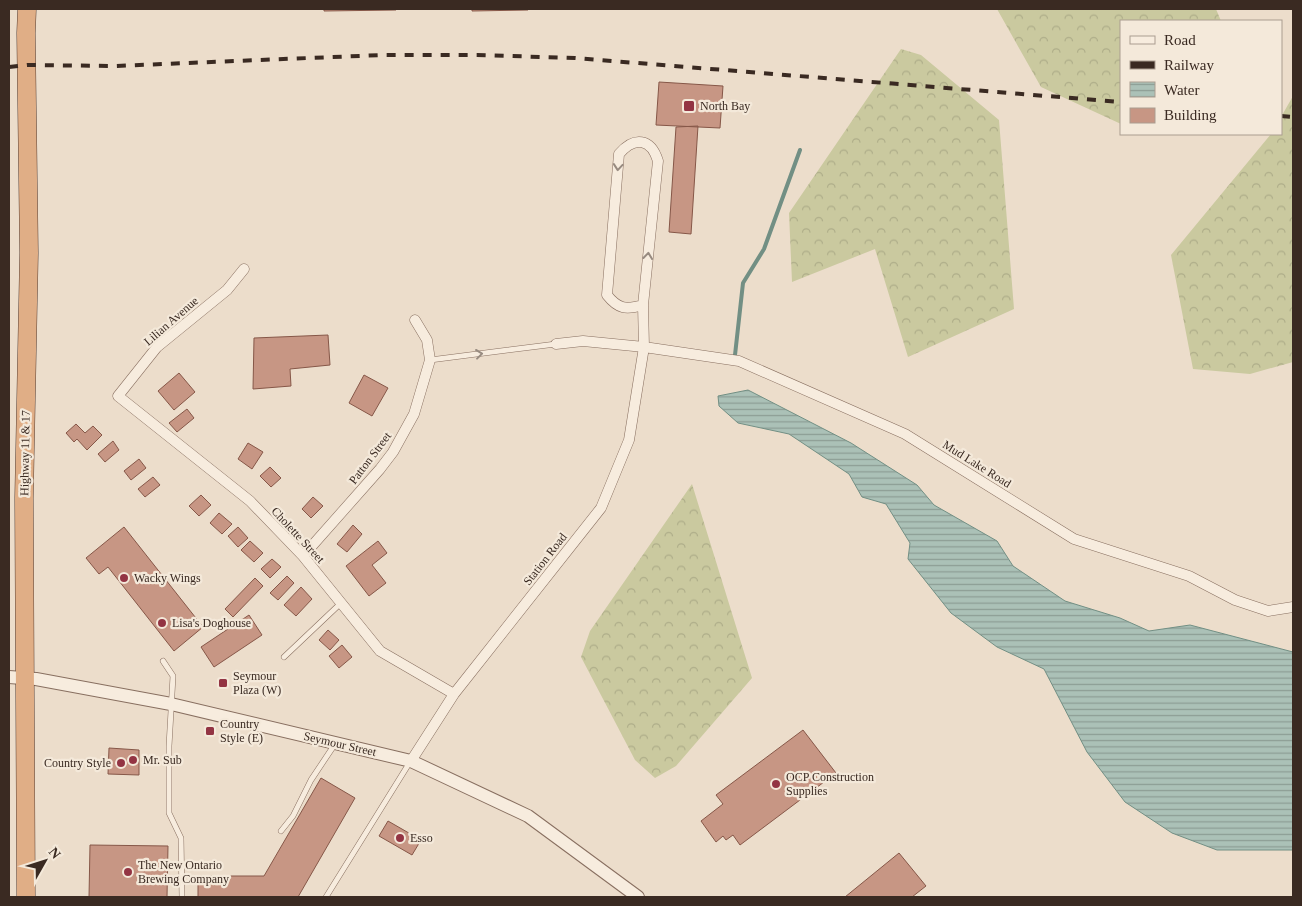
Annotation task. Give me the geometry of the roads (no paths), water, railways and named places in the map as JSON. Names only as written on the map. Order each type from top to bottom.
[{"type":"highway","name":"Highway 11 & 17","points":[[26,897],[17,677],[24,498],[29,253],[27,9]]},
{"type":"street","name":"Station Road","points":[[411,761],[454,694],[601,508],[629,440],[644,348],[644,305],[658,161],[655,153],[647,143],[639,142],[631,144],[619,154],[607,295],[614,304],[623,308],[632,309],[644,305]]},
{"type":"street","name":"Lilian Avenue","points":[[118,396],[158,347],[227,290],[244,269]]},
{"type":"street","name":"Patton Street","points":[[302,556],[365,488],[393,452],[414,414],[430,360],[427,340],[415,320]]},
{"type":"street","points":[[556,344],[583,341],[644,348]]},
{"type":"street","name":"Mud Lake Road","points":[[644,348],[739,361],[905,434],[1074,539],[1190,576],[1235,600],[1268,611],[1293,606]]},
{"type":"street","name":"Cholette Street","points":[[118,396],[250,501],[302,556],[380,651],[454,694]]},
{"type":"street","name":"Seymour Street","points":[[17,677],[171,704],[411,761],[528,816],[638,897]]},
{"type":"lane","points":[[430,360],[556,344]]},
{"type":"lane","points":[[284,657],[341,603]]},
{"type":"lane","points":[[163,661],[173,676],[169,746],[169,813],[181,838],[182,897]]},
{"type":"lane","points":[[281,830],[293,816],[312,780],[336,743]]},
{"type":"lane","points":[[326,897],[411,761]]},
{"type":"water","points":[[748,390],[851,443],[917,485],[934,505],[997,541],[1013,566],[1065,601],[1120,618],[1149,631],[1190,625],[1293,652],[1293,850],[1217,850],[1172,833],[1125,802],[1087,752],[1044,669],[997,647],[951,613],[908,559],[910,543],[886,504],[862,497],[849,474],[789,434],[738,423],[719,406],[718,396]]},
{"type":"waterway","points":[[735,355],[743,283],[764,249],[800,150]]},
{"type":"railway","points":[[9,67],[27,65],[116,66],[381,55],[575,58],[1120,102]]},
{"type":"railway","points":[[1282,116],[1293,117]]},
{"type":"place","name":"North Bay","points":[[689,106]]},
{"type":"place","name":"Wacky Wings","points":[[124,578]]},
{"type":"place","name":"Lisa's Doghouse","points":[[162,623]]},
{"type":"place","name":"Seymour Plaza (W)","points":[[223,683]]},
{"type":"place","name":"Country Style (E)","points":[[210,731]]},
{"type":"place","name":"Mr. Sub","points":[[133,760]]},
{"type":"place","name":"Country Style","points":[[121,763]]},
{"type":"place","name":"OCP Construction Supplies","points":[[776,784]]},
{"type":"place","name":"Esso","points":[[400,838]]},
{"type":"place","name":"The New Ontario Brewing Company","points":[[128,872]]}]
